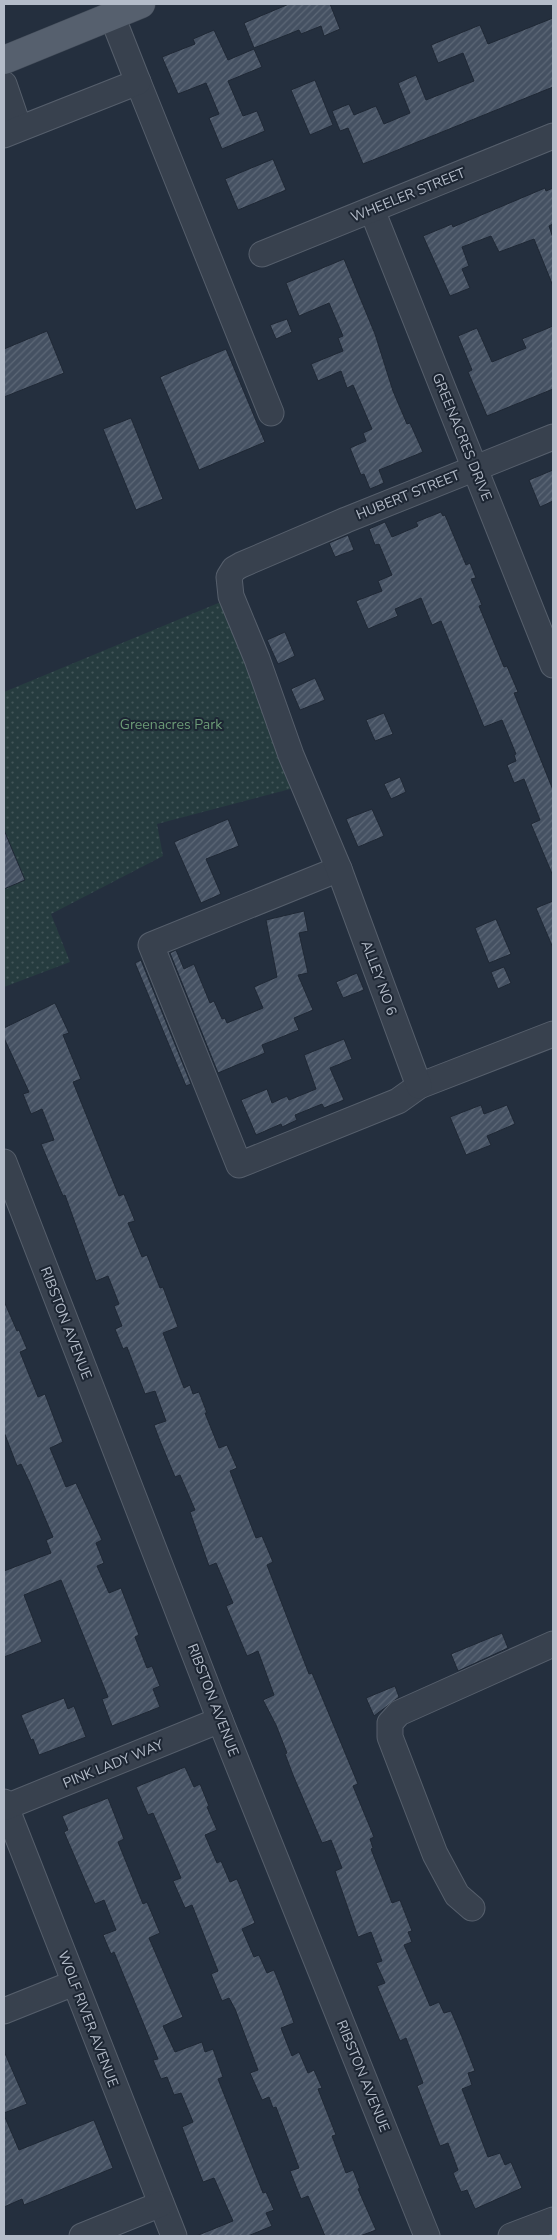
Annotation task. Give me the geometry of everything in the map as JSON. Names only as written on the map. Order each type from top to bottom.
[{"type":"main road","points":[[4,60],[141,4]]},
{"type":"street","points":[[112,16],[271,413]]},
{"type":"street","points":[[4,84],[12,132],[138,82]]},
{"type":"street","name":"WHEELER STREET","points":[[262,254],[553,136]]},
{"type":"street","name":"GREENACRES DRIVE","points":[[372,210],[553,665]]},
{"type":"street","name":"HUBERT STREET","points":[[339,869],[290,756],[232,596],[229,577],[234,569],[241,565],[346,520],[553,437]]},
{"type":"street","points":[[339,869],[151,945],[238,1166],[398,1102],[420,1086],[553,1034]]},
{"type":"street","name":"ALLEY NO 6","points":[[339,869],[420,1086]]},
{"type":"street","name":"RIBSTON AVENUE","points":[[4,1162],[220,1720],[427,2236]]},
{"type":"street","points":[[472,1908],[457,1895],[435,1854],[390,1737],[390,1723],[399,1713],[553,1644]]},
{"type":"street","name":"PINK LADY WAY","points":[[5,1804],[220,1720]]},
{"type":"street","name":"WOLF RIVER AVENUE","points":[[5,1804],[174,2236]]},
{"type":"street","points":[[4,2011],[74,1982]]},
{"type":"street","points":[[82,2236],[161,2204]]},
{"type":"street","points":[[511,2236],[553,2220]]},
{"type":"green space","name":"Greenacres Park","points":[[228,599],[294,788],[157,824],[163,856],[51,914],[70,962],[4,987],[4,692]]},
{"type":"building","points":[[289,4],[330,4],[340,29],[324,36],[321,26],[301,34],[299,30],[254,48],[244,23]]},
{"type":"building","points":[[553,18],[553,87],[363,164],[348,128],[340,131],[332,111],[349,104],[354,115],[376,106],[384,124],[410,113],[398,83],[416,75],[426,100],[474,81],[463,53],[438,63],[431,45],[480,25],[488,44]]},
{"type":"building","points":[[214,30],[228,60],[254,49],[262,67],[228,81],[243,116],[257,111],[265,131],[222,149],[209,118],[219,114],[206,83],[178,94],[162,57],[195,44],[193,39]]},
{"type":"building","points":[[315,80],[333,125],[310,135],[291,90]]},
{"type":"building","points":[[273,159],[286,190],[238,210],[225,179]]},
{"type":"building","points":[[545,188],[546,191],[553,188],[553,224],[549,226],[553,238],[553,286],[534,239],[499,252],[491,236],[462,247],[469,266],[462,269],[470,288],[450,296],[423,236],[452,224],[453,227]]},
{"type":"building","points":[[344,259],[375,334],[393,391],[407,424],[410,423],[423,452],[379,470],[384,483],[370,489],[364,474],[361,475],[350,448],[366,441],[363,433],[372,429],[353,385],[347,388],[341,371],[318,381],[311,364],[343,351],[338,338],[343,336],[329,303],[299,316],[286,283]]},
{"type":"building","points":[[287,319],[292,332],[276,339],[270,325]]},
{"type":"building","points":[[553,326],[553,389],[487,416],[468,372],[472,370],[458,336],[477,328],[492,362],[526,348],[522,339]]},
{"type":"building","points":[[47,331],[64,373],[4,397],[4,349]]},
{"type":"building","points":[[226,349],[265,442],[199,470],[160,377]]},
{"type":"building","points":[[131,418],[163,499],[136,510],[103,429]]},
{"type":"building","points":[[553,470],[553,501],[540,507],[529,480]]},
{"type":"building","points":[[441,512],[443,516],[445,515],[466,565],[470,563],[476,578],[471,579],[482,605],[479,606],[504,667],[507,666],[518,692],[514,693],[553,790],[553,876],[531,824],[540,820],[524,779],[514,783],[507,765],[516,761],[514,755],[516,754],[502,720],[484,727],[441,621],[432,625],[421,598],[395,609],[398,616],[368,629],[356,601],[382,591],[378,581],[392,575],[379,544],[375,545],[369,529],[385,522],[392,537],[418,526],[416,522]]},
{"type":"building","points":[[348,535],[354,550],[335,557],[329,543]]},
{"type":"building","points":[[285,632],[295,656],[278,664],[267,640]]},
{"type":"building","points":[[315,678],[325,700],[300,710],[291,689]]},
{"type":"building","points":[[384,713],[393,734],[375,741],[366,720]]},
{"type":"building","points":[[400,777],[406,792],[391,799],[384,784]]},
{"type":"building","points":[[372,809],[384,836],[358,847],[346,819]]},
{"type":"building","points":[[228,819],[239,846],[206,859],[221,894],[201,903],[174,842]]},
{"type":"building","points":[[4,830],[25,880],[4,889]]},
{"type":"building","points":[[553,901],[553,948],[536,908]]},
{"type":"building","points":[[304,911],[308,931],[299,933],[308,973],[298,975],[313,1010],[294,1018],[299,1030],[262,1045],[265,1053],[218,1073],[170,953],[176,950],[184,969],[194,964],[210,1003],[214,1001],[222,1019],[225,1018],[227,1023],[263,1008],[254,987],[277,977],[266,920]]},
{"type":"building","points":[[496,919],[511,954],[489,963],[475,928]]},
{"type":"building","points":[[141,960],[191,1084],[186,1086],[135,963]]},
{"type":"building","points":[[504,967],[511,983],[498,989],[491,972]]},
{"type":"building","points":[[357,973],[364,990],[343,998],[336,982]]},
{"type":"building","points":[[55,1003],[69,1033],[63,1035],[81,1079],[73,1082],[119,1196],[124,1194],[135,1221],[128,1223],[142,1257],[147,1255],[160,1288],[163,1287],[178,1327],[163,1333],[184,1388],[190,1385],[193,1394],[199,1392],[219,1448],[227,1445],[237,1468],[230,1471],[256,1538],[262,1536],[273,1562],[267,1565],[309,1674],[312,1673],[358,1784],[353,1786],[374,1837],[370,1839],[373,1848],[371,1849],[392,1903],[400,1900],[412,1931],[408,1932],[412,1942],[404,1945],[430,2006],[439,2002],[444,2013],[451,2011],[462,2037],[475,2071],[468,2073],[472,2085],[462,2089],[488,2157],[500,2153],[505,2165],[511,2162],[522,2188],[475,2209],[467,2190],[461,2192],[453,2173],[458,2170],[448,2143],[440,2146],[417,2086],[423,2083],[406,2038],[400,2041],[377,1986],[385,1983],[376,1963],[382,1961],[371,1932],[358,1937],[335,1871],[342,1868],[331,1840],[322,1843],[293,1775],[276,1725],[263,1700],[274,1695],[258,1651],[247,1656],[226,1606],[233,1603],[216,1563],[209,1566],[190,1512],[195,1510],[180,1475],[175,1477],[160,1441],[154,1425],[166,1421],[155,1391],[145,1394],[127,1347],[123,1349],[115,1329],[122,1326],[114,1306],[119,1304],[108,1276],[96,1281],[65,1195],[63,1196],[41,1144],[54,1140],[42,1109],[31,1114],[23,1094],[29,1092],[4,1038],[4,1028]]},
{"type":"building","points":[[344,1039],[352,1059],[330,1068],[344,1100],[324,1108],[322,1104],[295,1115],[297,1120],[282,1127],[281,1124],[256,1135],[241,1100],[267,1089],[272,1103],[287,1096],[289,1100],[316,1089],[304,1055]]},
{"type":"building","points":[[481,1105],[484,1114],[507,1105],[515,1124],[487,1136],[491,1145],[466,1155],[450,1117]]},
{"type":"building","points":[[4,1301],[27,1349],[20,1352],[38,1397],[45,1394],[63,1442],[50,1448],[66,1487],[76,1483],[102,1540],[96,1543],[104,1563],[97,1566],[109,1593],[121,1588],[139,1635],[135,1637],[147,1668],[152,1666],[160,1686],[153,1689],[160,1707],[112,1726],[102,1699],[108,1697],[61,1580],[24,1595],[42,1642],[4,1657],[4,1571],[51,1553],[46,1540],[53,1537],[21,1464],[17,1466],[4,1432]]},
{"type":"building","points":[[502,1633],[508,1648],[458,1671],[451,1654]]},
{"type":"building","points":[[395,1686],[399,1697],[374,1716],[366,1698]]},
{"type":"building","points":[[64,1698],[68,1709],[74,1706],[86,1737],[39,1755],[21,1715]]},
{"type":"building","points":[[185,1767],[194,1787],[200,1784],[217,1830],[205,1835],[217,1863],[221,1861],[230,1882],[237,1879],[255,1923],[242,1929],[254,1957],[259,1955],[267,1973],[274,1970],[282,1990],[294,2023],[281,2028],[292,2056],[299,2052],[308,2073],[314,2070],[322,2088],[318,2089],[336,2135],[332,2136],[346,2173],[353,2170],[360,2188],[358,2189],[376,2230],[360,2236],[325,2236],[308,2196],[301,2199],[290,2171],[299,2168],[276,2107],[273,2108],[269,2097],[262,2100],[250,2073],[258,2070],[235,2009],[229,1998],[222,2001],[211,1974],[218,1971],[192,1905],[185,1908],[173,1881],[181,1878],[153,1813],[148,1815],[136,1787]]},
{"type":"building","points":[[108,1798],[124,1839],[118,1842],[143,1904],[147,1902],[160,1933],[149,1938],[183,2017],[163,2026],[175,2052],[202,2042],[205,2052],[213,2049],[223,2077],[218,2079],[263,2193],[266,2192],[274,2210],[266,2213],[272,2226],[248,2236],[196,2236],[233,2221],[214,2178],[203,2182],[182,2127],[193,2122],[181,2093],[174,2095],[167,2077],[161,2079],[153,2060],[158,2059],[114,1952],[111,1954],[103,1935],[116,1930],[104,1900],[95,1904],[64,1832],[68,1830],[62,1816]]},
{"type":"building","points":[[4,2051],[27,2104],[4,2113]]},
{"type":"building","points":[[4,2115],[19,2150],[94,2120],[113,2168],[24,2205],[22,2199],[4,2207]]}]
